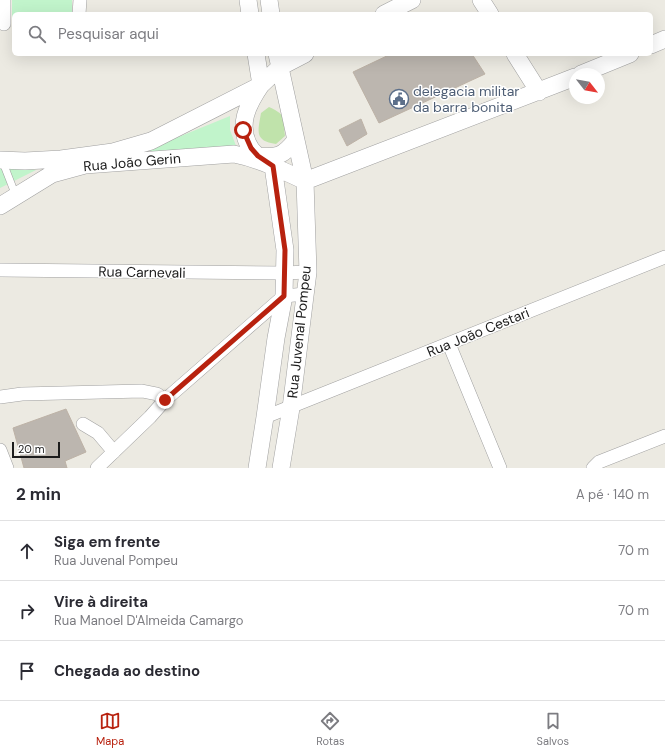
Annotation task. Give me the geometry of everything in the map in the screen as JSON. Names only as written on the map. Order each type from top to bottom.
[{"type":"street","points":[[4,0],[6,24]]},
{"type":"street","points":[[79,12],[80,0]]},
{"type":"street","points":[[248,0],[250,12]]},
{"type":"street","points":[[269,0],[271,12]]},
{"type":"street","points":[[388,12],[412,0]]},
{"type":"street","points":[[481,0],[489,12]]},
{"type":"street","points":[[653,44],[665,40]]},
{"type":"street","points":[[256,56],[261,85]]},
{"type":"street","points":[[296,56],[279,60],[250,100],[243,130],[251,148],[258,156],[273,166],[305,180],[569,80]]},
{"type":"street","points":[[516,56],[539,92]]},
{"type":"street","points":[[596,68],[625,56]]},
{"type":"street","name":"Rua Juvenal Pompeu","points":[[279,60],[295,141],[305,180],[308,272],[291,408],[281,468]]},
{"type":"street","points":[[1,160],[25,161],[62,159],[121,150],[151,141],[261,85]]},
{"type":"street","points":[[258,156],[273,158],[282,154],[295,141]]},
{"type":"street","name":"Rua João Gerin","points":[[0,206],[52,174],[85,165],[234,154],[248,157],[273,166]]},
{"type":"street","name":"Rua Juvenal Pompeu","points":[[257,468],[276,338],[284,296],[285,250],[273,166]]},
{"type":"street","name":"Rua João Cestari","points":[[265,417],[291,408],[665,257]]},
{"type":"street","name":"Rua Carnevali","points":[[0,270],[284,274],[308,272]]},
{"type":"street","points":[[103,466],[114,452],[165,400],[284,296],[305,294]]},
{"type":"street","points":[[449,344],[500,468]]},
{"type":"street","points":[[0,397],[22,394],[142,391],[157,394],[165,400]]},
{"type":"street","points":[[83,424],[98,433],[114,452]]},
{"type":"street","points":[[593,468],[599,462],[665,436]]},
{"type":"street","points":[[0,450],[7,468]]},
{"type":"lane","points":[[1,160],[16,196]]},
{"type":"green space","points":[[12,0],[72,0],[72,12],[12,12]]},
{"type":"green space","points":[[269,107],[282,115],[284,121],[285,136],[276,144],[269,143],[261,138],[259,134],[261,113]]},
{"type":"green space","points":[[230,116],[230,130],[238,151],[144,151]]},
{"type":"green space","points":[[0,166],[36,170],[0,188]]},
{"type":"building","name":"delegacia militar da barra bonita","points":[[387,56],[473,56],[485,74],[379,123],[353,72]]},
{"type":"building","points":[[361,119],[367,134],[347,146],[339,130]]},
{"type":"building","points":[[66,409],[86,452],[65,461],[67,468],[24,468],[13,428]]},
{"type":"place","name":"delegacia militar da barra bonita","points":[[399,99]]},
{"type":"route","points":[[165,400],[284,296],[285,250],[273,166],[258,156],[251,148],[243,130]]}]
